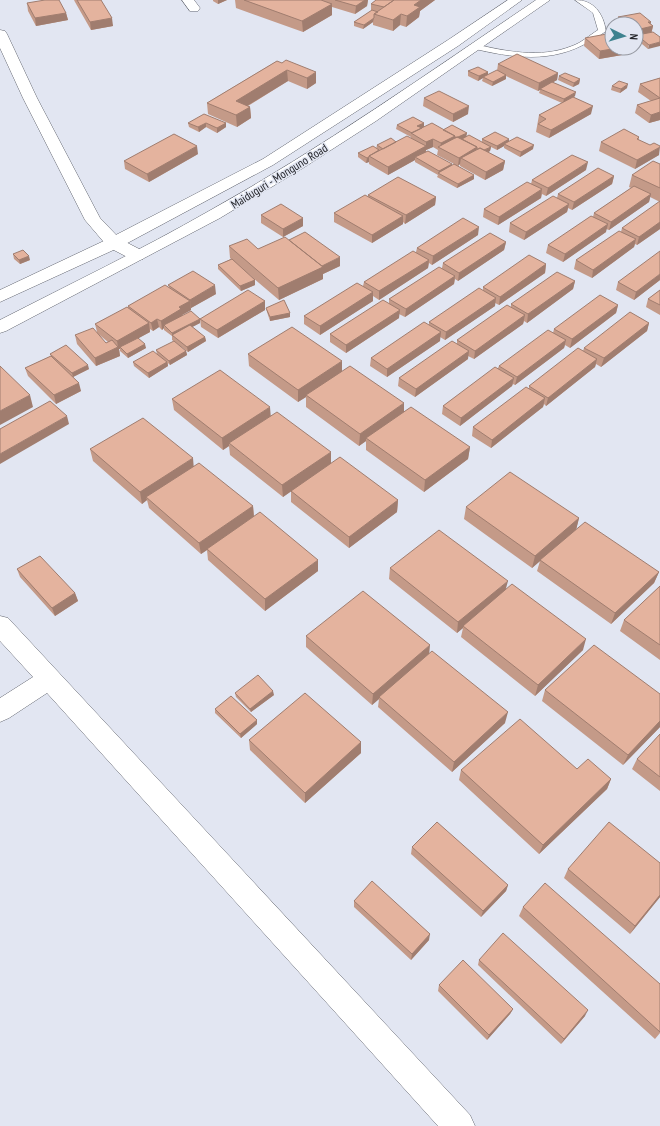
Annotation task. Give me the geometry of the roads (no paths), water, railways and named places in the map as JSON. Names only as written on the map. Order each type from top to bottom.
[{"type":"main road","name":"Maiduguri - Monguno Road","points":[[0,297],[114,243],[268,162],[447,47],[516,0]]},
{"type":"main road","name":"Maiduguri - Monguno Road","points":[[0,327],[214,216],[298,165],[371,118],[474,46],[544,0]]},
{"type":"main road","points":[[0,34],[30,98],[94,220],[114,243],[137,255]]},
{"type":"main road","points":[[0,625],[459,1126]]},
{"type":"main road","points":[[0,711],[48,679]]},
{"type":"lane","points":[[474,46],[510,54],[542,55],[574,48],[602,31],[601,19],[590,5],[578,0]]}]
